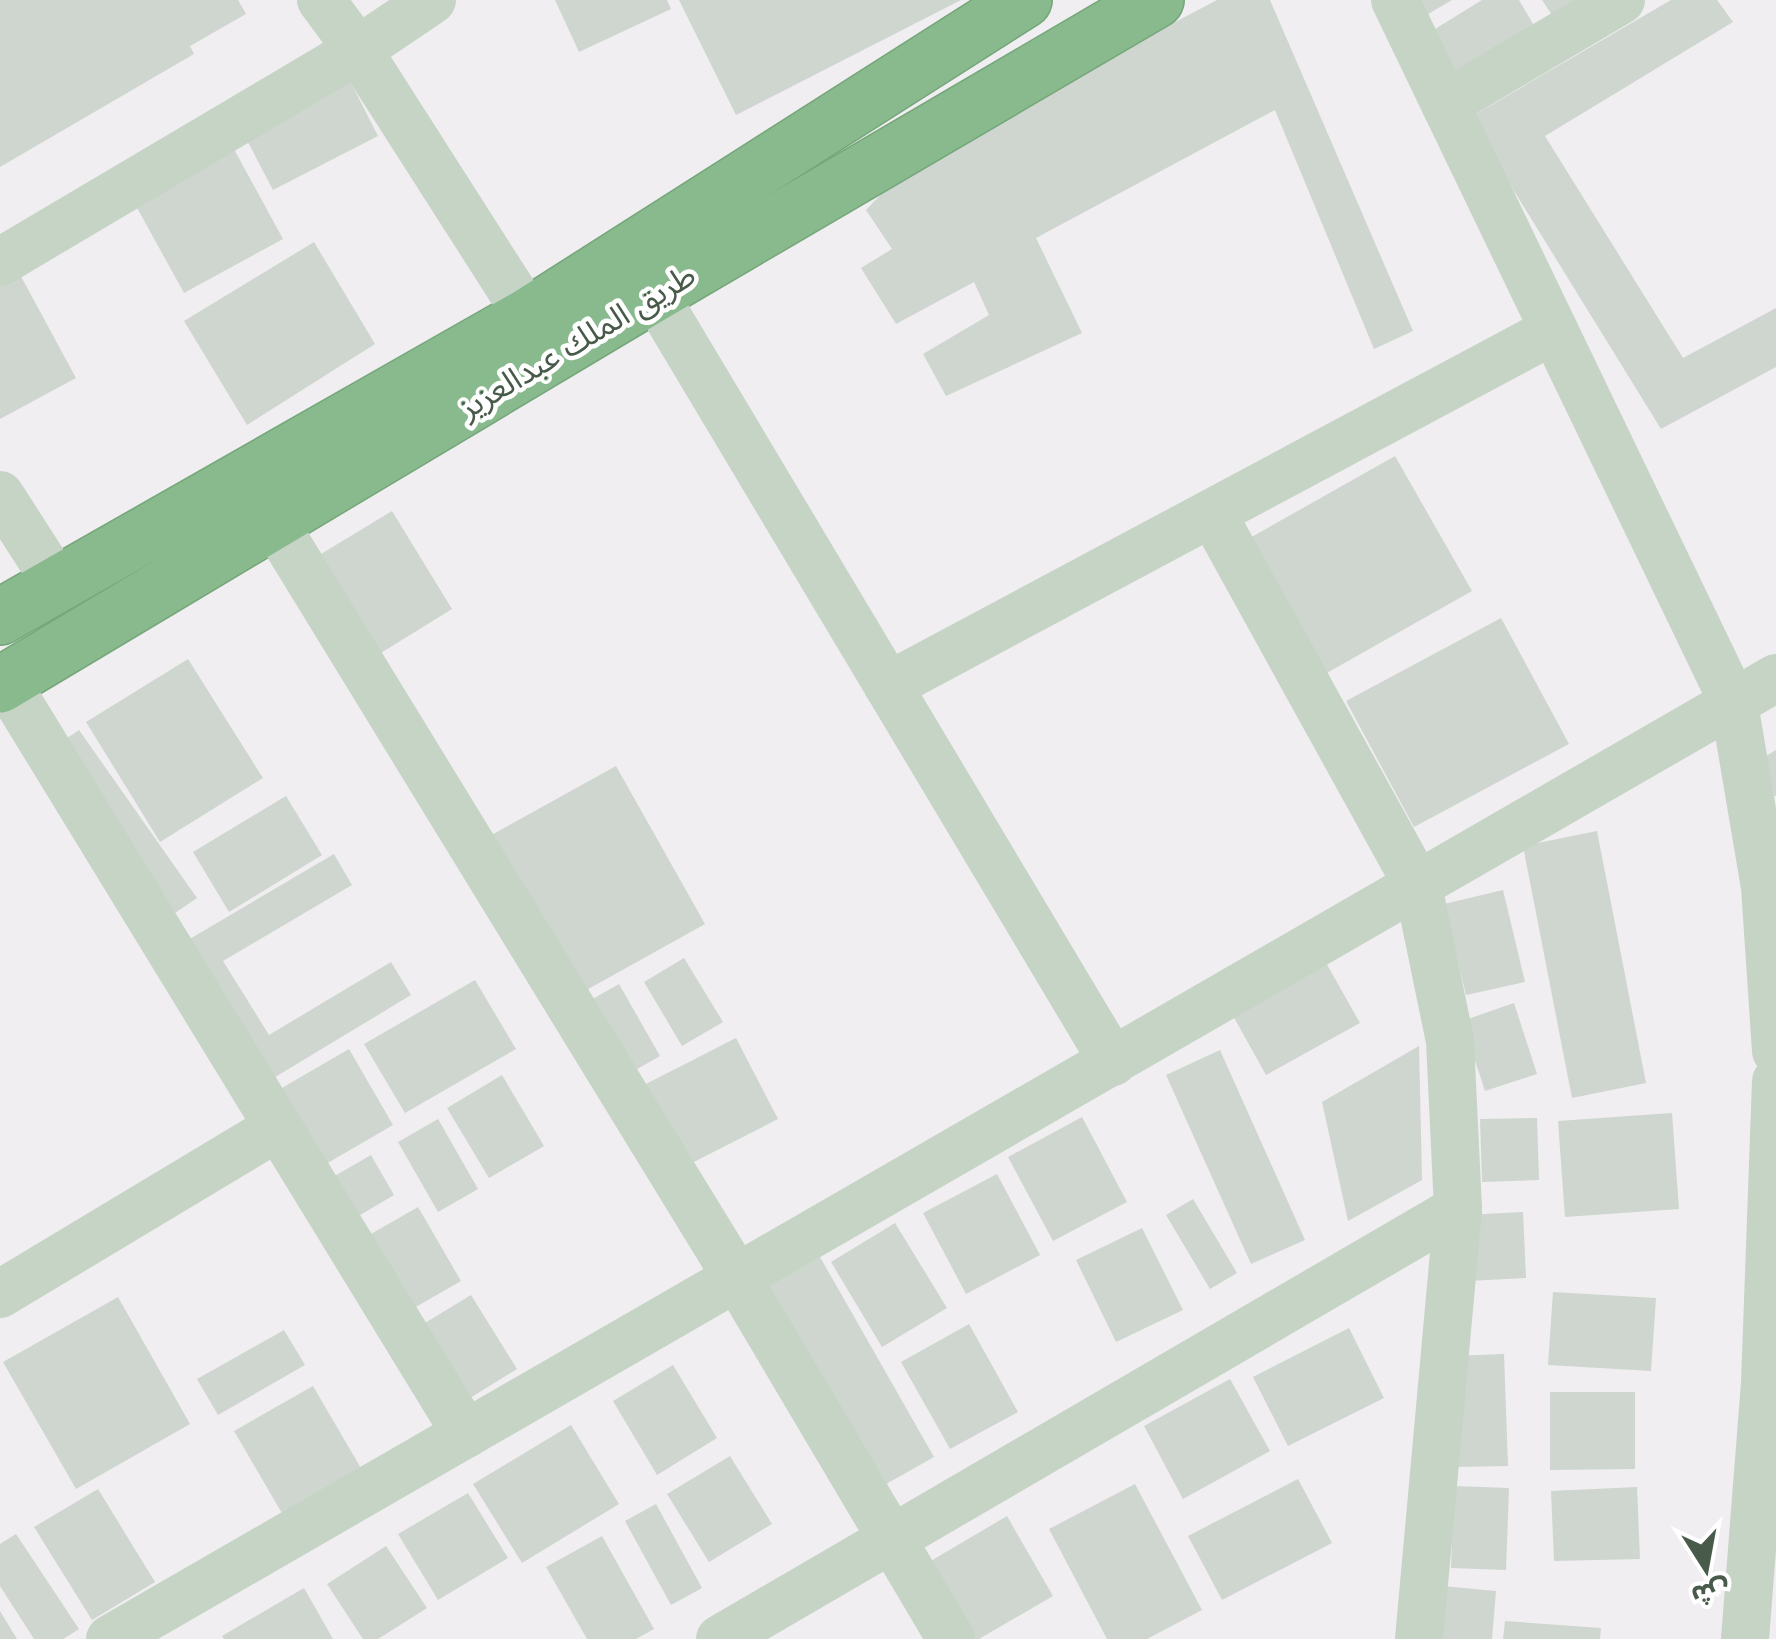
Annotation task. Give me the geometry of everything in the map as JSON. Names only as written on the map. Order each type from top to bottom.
[{"type":"highway","name":"طريق الملك عبدالعزيز","points":[[0,617],[528,316],[1024,0]]},
{"type":"highway","name":"طريق الملك عبدالعزيز","points":[[3,684],[654,294],[1156,0]]},
{"type":"street","points":[[321,0],[358,50],[528,316]]},
{"type":"street","points":[[0,262],[358,50],[432,0]]},
{"type":"street","points":[[1395,0],[1734,704],[1765,887],[1776,1052]]},
{"type":"street","points":[[1445,104],[1621,0]]},
{"type":"street","points":[[654,294],[1112,1062]]},
{"type":"street","points":[[888,686],[1554,330]]},
{"type":"street","points":[[0,496],[56,582]]},
{"type":"street","points":[[1212,513],[1418,886],[1450,1040],[1458,1209],[1420,1639]]},
{"type":"street","points":[[275,524],[737,1278],[950,1639]]},
{"type":"street","points":[[110,1639],[1776,678]]},
{"type":"street","points":[[3,684],[466,1434]]},
{"type":"street","points":[[1745,1639],[1770,1379],[1776,1081]]},
{"type":"street","points":[[0,1294],[278,1126]]},
{"type":"street","points":[[720,1639],[1458,1209]]},
{"type":"building","points":[[0,0],[238,0],[246,14],[190,46],[194,54],[0,167]]},
{"type":"building","points":[[555,0],[667,0],[671,9],[579,52]]},
{"type":"building","points":[[679,0],[961,0],[736,115]]},
{"type":"building","points":[[1217,0],[1270,0],[1413,331],[1374,349],[1275,110],[1036,238],[1082,333],[946,396],[923,354],[989,315],[974,282],[896,324],[861,268],[892,249],[866,210],[884,191],[896,169]]},
{"type":"building","points":[[1406,0],[1452,0],[1418,20]]},
{"type":"building","points":[[1482,0],[1519,0],[1539,34],[1452,86],[1422,37]]},
{"type":"building","points":[[1542,0],[1594,0],[1556,21]]},
{"type":"building","points":[[1671,0],[1717,0],[1733,22],[1545,136],[1683,358],[1776,308],[1776,367],[1661,429],[1469,118]]},
{"type":"building","points":[[345,71],[378,136],[273,190],[239,125]]},
{"type":"building","points":[[229,140],[283,239],[184,293],[130,195]]},
{"type":"building","points":[[314,242],[375,344],[247,425],[184,321]]},
{"type":"building","points":[[17,269],[76,378],[0,419],[0,277]]},
{"type":"building","points":[[1395,456],[1472,591],[1325,674],[1248,539]]},
{"type":"building","points":[[392,511],[452,609],[376,656],[316,557]]},
{"type":"building","points":[[1501,618],[1569,744],[1414,827],[1346,701]]},
{"type":"building","points":[[188,659],[263,778],[160,842],[86,722]]},
{"type":"building","points":[[79,730],[197,898],[175,913],[57,745]]},
{"type":"building","points":[[1776,750],[1776,796],[1774,796],[1766,756]]},
{"type":"building","points":[[616,766],[705,924],[574,997],[486,838]]},
{"type":"building","points":[[286,796],[322,855],[229,912],[193,852]]},
{"type":"building","points":[[1597,831],[1646,1083],[1572,1098],[1523,846]]},
{"type":"building","points":[[334,854],[352,885],[223,961],[269,1035],[391,962],[411,995],[267,1082],[176,947]]},
{"type":"building","points":[[1503,890],[1525,982],[1466,995],[1444,904]]},
{"type":"building","points":[[684,958],[723,1022],[682,1046],[644,982]]},
{"type":"building","points":[[1325,961],[1360,1023],[1266,1075],[1232,1014]]},
{"type":"building","points":[[475,980],[516,1049],[405,1113],[364,1044]]},
{"type":"building","points":[[619,984],[660,1056],[623,1077],[582,1005]]},
{"type":"building","points":[[1514,1003],[1537,1074],[1485,1091],[1462,1021]]},
{"type":"building","points":[[736,1038],[778,1119],[682,1168],[640,1087]]},
{"type":"building","points":[[1419,1046],[1422,1180],[1348,1221],[1322,1102]]},
{"type":"building","points":[[349,1049],[393,1125],[319,1168],[275,1092]]},
{"type":"building","points":[[1220,1050],[1305,1240],[1251,1264],[1166,1075]]},
{"type":"building","points":[[502,1075],[544,1146],[489,1178],[447,1108]]},
{"type":"building","points":[[1672,1113],[1679,1209],[1565,1217],[1558,1121]]},
{"type":"building","points":[[1082,1117],[1127,1202],[1053,1241],[1008,1157]]},
{"type":"building","points":[[1537,1118],[1539,1180],[1482,1182],[1480,1119]]},
{"type":"building","points":[[438,1119],[478,1189],[438,1212],[398,1142]]},
{"type":"building","points":[[371,1155],[394,1195],[350,1221],[326,1181]]},
{"type":"building","points":[[997,1174],[1040,1255],[966,1294],[923,1213]]},
{"type":"building","points":[[1193,1199],[1237,1273],[1210,1289],[1166,1215]]},
{"type":"building","points":[[418,1207],[461,1281],[407,1312],[364,1238]]},
{"type":"building","points":[[1523,1212],[1526,1278],[1468,1281],[1464,1215]]},
{"type":"building","points":[[895,1223],[947,1308],[882,1347],[831,1262]]},
{"type":"building","points":[[1142,1228],[1183,1310],[1116,1342],[1076,1260]]},
{"type":"building","points":[[820,1257],[934,1457],[879,1488],[765,1288]]},
{"type":"building","points":[[1553,1292],[1656,1298],[1651,1371],[1548,1365]]},
{"type":"building","points":[[471,1295],[517,1369],[462,1403],[415,1329]]},
{"type":"building","points":[[118,1297],[190,1424],[76,1489],[3,1362]]},
{"type":"building","points":[[969,1324],[1018,1412],[950,1449],[901,1362]]},
{"type":"building","points":[[1349,1328],[1384,1398],[1288,1446],[1253,1377]]},
{"type":"building","points":[[284,1330],[305,1365],[218,1415],[197,1379]]},
{"type":"building","points":[[1504,1354],[1508,1466],[1456,1467],[1452,1356]]},
{"type":"building","points":[[673,1365],[717,1438],[657,1475],[613,1401]]},
{"type":"building","points":[[1230,1379],[1270,1451],[1183,1499],[1144,1426]]},
{"type":"building","points":[[313,1386],[362,1470],[283,1515],[234,1431]]},
{"type":"building","points":[[1550,1392],[1635,1392],[1635,1469],[1550,1470]]},
{"type":"building","points":[[571,1425],[619,1504],[522,1563],[473,1484]]},
{"type":"building","points":[[730,1456],[772,1524],[709,1562],[667,1494]]},
{"type":"building","points":[[1298,1479],[1332,1543],[1222,1600],[1188,1536]]},
{"type":"building","points":[[1135,1484],[1202,1610],[1147,1639],[1107,1639],[1049,1529]]},
{"type":"building","points":[[1454,1486],[1509,1488],[1506,1570],[1451,1568]]},
{"type":"building","points":[[1637,1487],[1640,1559],[1554,1561],[1551,1491]]},
{"type":"building","points":[[98,1489],[155,1582],[92,1620],[34,1527]]},
{"type":"building","points":[[468,1493],[508,1558],[438,1600],[398,1534]]},
{"type":"building","points":[[656,1504],[702,1588],[671,1605],[625,1521]]},
{"type":"building","points":[[1007,1516],[1053,1596],[973,1639],[929,1562]]},
{"type":"building","points":[[16,1534],[79,1629],[63,1639],[34,1639],[0,1586],[0,1544]]},
{"type":"building","points":[[602,1536],[654,1629],[636,1639],[587,1639],[546,1567]]},
{"type":"building","points":[[386,1546],[427,1608],[378,1639],[363,1639],[327,1584]]},
{"type":"building","points":[[1442,1586],[1496,1591],[1492,1639],[1437,1639]]},
{"type":"building","points":[[304,1588],[333,1639],[222,1636]]},
{"type":"building","points":[[0,1611],[17,1639],[0,1639]]},
{"type":"building","points":[[1505,1621],[1601,1628],[1600,1639],[1503,1639]]}]
